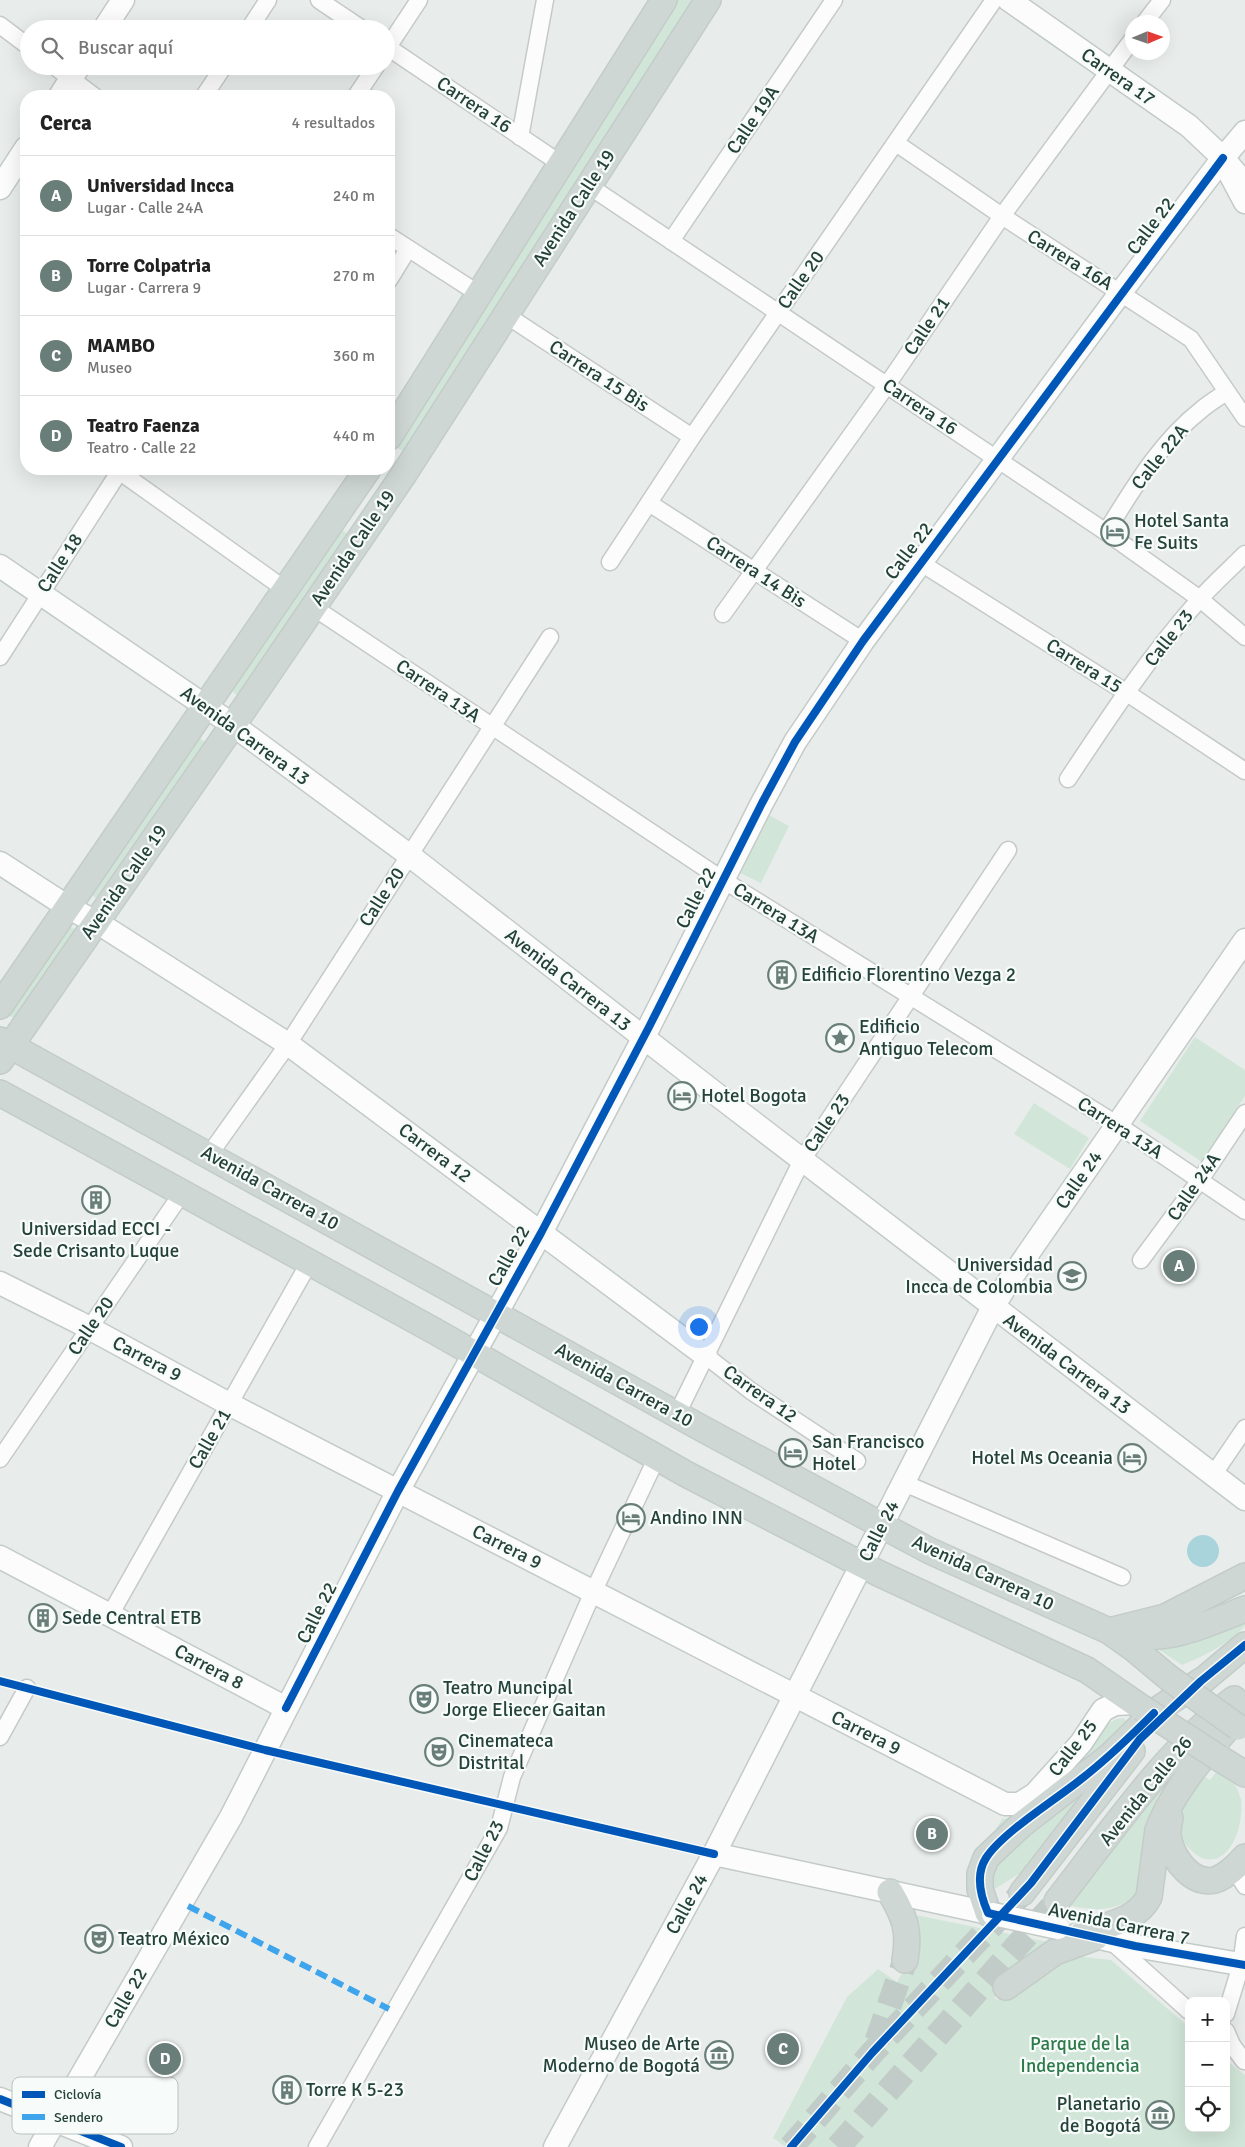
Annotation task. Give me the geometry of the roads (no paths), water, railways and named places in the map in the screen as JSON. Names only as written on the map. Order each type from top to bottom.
[{"type":"main road","name":"Avenida Calle 19","points":[[395,427],[664,0]]},
{"type":"main road","name":"Avenida Calle 19","points":[[4,1049],[97,922],[404,474],[708,0]]},
{"type":"main road","name":"Avenida Calle 19","points":[[0,1006],[364,475]]},
{"type":"main road","name":"Avenida Carrera 10","points":[[4,1049],[209,1155],[677,1414],[930,1551],[1109,1631],[1135,1649],[1169,1678],[1243,1722]]},
{"type":"main road","points":[[0,1094],[473,1353],[686,1474],[862,1564],[1086,1670],[1231,1765],[1245,1784]]},
{"type":"main road","points":[[1109,1631],[1164,1617],[1245,1576]]},
{"type":"main road","points":[[1109,1631],[1145,1638],[1174,1635],[1195,1629],[1245,1609]]},
{"type":"main road","name":"Avenida Calle 26","points":[[1022,1893],[1140,1739],[1201,1681],[1245,1645]]},
{"type":"main road","points":[[990,1914],[982,1900],[980,1889],[980,1874],[986,1858],[1014,1831],[1110,1756],[1157,1710],[1201,1681]]},
{"type":"main road","name":"Avenida Calle 26","points":[[1057,1901],[1168,1760],[1193,1733],[1245,1691]]},
{"type":"main road","points":[[1006,1987],[1055,1952],[1086,1935],[1131,1916],[1145,1905],[1152,1882],[1158,1830],[1190,1773],[1243,1722]]},
{"type":"main road","points":[[1190,1773],[1169,1824],[1168,1840],[1173,1852],[1189,1873],[1204,1880],[1221,1877],[1241,1870]]},
{"type":"main road","points":[[890,1892],[904,1916],[907,1931],[906,1960]]},
{"type":"street","points":[[110,20],[123,0]]},
{"type":"street","points":[[255,20],[268,0]]},
{"type":"street","points":[[319,0],[349,20]]},
{"type":"street","points":[[395,36],[419,0]]},
{"type":"street","points":[[520,137],[544,0]]},
{"type":"street","name":"Calle 19A","points":[[671,240],[834,0]]},
{"type":"street","name":"Calle 20","points":[[610,562],[692,437],[994,0]]},
{"type":"street","name":"Carrera 17","points":[[1009,0],[1189,126],[1223,158],[1245,184]]},
{"type":"street","points":[[1150,15],[1162,0]]},
{"type":"street","points":[[0,25],[20,40]]},
{"type":"street","name":"Calle 21","points":[[723,614],[887,384],[1002,216],[1125,50]]},
{"type":"street","name":"Carrera 16","points":[[395,53],[561,164]]},
{"type":"street","points":[[208,90],[218,75]]},
{"type":"street","points":[[360,90],[370,75]]},
{"type":"street","points":[[66,77],[85,90]]},
{"type":"street","name":"Calle 22","points":[[82,2077],[231,1817],[398,1491],[541,1233],[795,742],[862,641],[1121,292],[1245,132]]},
{"type":"street","name":"Carrera 16A","points":[[896,144],[1002,216],[1191,339],[1245,418]]},
{"type":"street","points":[[0,188],[20,157]]},
{"type":"street","name":"Carrera 17","points":[[1223,158],[1245,202]]},
{"type":"street","name":"Carrera 16","points":[[589,186],[1106,532],[1200,599],[1245,637]]},
{"type":"street","points":[[395,240],[479,294]]},
{"type":"street","points":[[395,270],[408,248]]},
{"type":"street","name":"Carrera 15 Bis","points":[[506,315],[692,437]]},
{"type":"street","name":"Calle 22A","points":[[1106,532],[1142,475],[1177,433],[1200,410],[1226,392]]},
{"type":"street","name":"Calle 18","points":[[0,657],[117,475]]},
{"type":"street","points":[[127,475],[286,590]]},
{"type":"street","name":"Carrera 14 Bis","points":[[649,503],[862,641]]},
{"type":"street","name":"Calle 23","points":[[1068,778],[1127,693],[1200,599],[1245,554]]},
{"type":"street","name":"Carrera 15","points":[[921,563],[1127,693],[1245,771]]},
{"type":"street","name":"Avenida Carrera 13","points":[[0,566],[233,725],[409,855],[993,1308],[1245,1499]]},
{"type":"street","name":"Carrera 13A","points":[[313,607],[723,880],[1118,1125],[1245,1211]]},
{"type":"street","name":"Calle 20","points":[[209,1155],[288,1044],[550,637]]},
{"type":"street","name":"Calle 23","points":[[677,1414],[802,1160],[1008,850]]},
{"type":"street","name":"Carrera 12","points":[[0,863],[68,907],[97,922],[288,1044],[751,1390],[857,1461]]},
{"type":"street","name":"Calle 24","points":[[555,2147],[714,1854],[993,1308],[1245,940]]},
{"type":"street","name":"Calle 24A","points":[[1141,1260],[1200,1180],[1245,1113]]},
{"type":"street","name":"Calle 20","points":[[0,1459],[182,1193]]},
{"type":"street","name":"Calle 21","points":[[110,1615],[309,1263]]},
{"type":"street","name":"Carrera 9","points":[[0,1283],[89,1328],[229,1404],[795,1696],[1005,1804],[1015,1805]]},
{"type":"street","points":[[1213,1475],[1245,1428]]},
{"type":"street","name":"Calle 23","points":[[317,2147],[499,1828],[512,1777],[656,1457]]},
{"type":"street","points":[[904,1483],[1122,1576]]},
{"type":"street","name":"Carrera 8","points":[[0,1557],[286,1708]]},
{"type":"street","points":[[0,1737],[27,1688]]},
{"type":"street","name":"Calle 25","points":[[1015,1805],[1035,1794],[1080,1743],[1103,1710],[1116,1704],[1139,1706]]},
{"type":"street","name":"Avenida Carrera 7","points":[[714,1854],[1086,1935],[1243,1965]]},
{"type":"street","points":[[1086,1935],[1185,2008]]},
{"type":"street","points":[[1230,2002],[1243,1965],[1245,1936]]},
{"type":"street","points":[[1230,2040],[1245,2062]]},
{"type":"street","points":[[1230,2049],[1245,2062]]},
{"type":"street","points":[[0,2100],[12,2104]]},
{"type":"street","name":"Calle 22","points":[[40,2147],[48,2134]]},
{"type":"street","points":[[90,2134],[121,2147]]},
{"type":"water","points":[[1203,1535],[1209,1536],[1214,1540],[1218,1545],[1218,1557],[1214,1562],[1209,1566],[1203,1567],[1197,1566],[1192,1562],[1188,1557],[1187,1551],[1188,1545],[1192,1540],[1197,1536]]},
{"type":"tunnel","points":[[791,2147],[872,2053],[1022,1893]]},
{"type":"tunnel","points":[[838,2147],[1057,1901]]},
{"type":"tunnel","points":[[877,2041],[905,1960]]},
{"type":"place","name":"Hotel Santa Fe Suits","points":[[1115,532]]},
{"type":"place","name":"Edificio Florentino Vezga 2","points":[[782,975]]},
{"type":"place","name":"Edificio Antiguo Telecom","points":[[840,1038]]},
{"type":"place","name":"Hotel Bogota","points":[[682,1096]]},
{"type":"place","name":"Universidad ECCI - Sede Crisanto Luque","points":[[96,1200]]},
{"type":"place","name":"Universidad Incca","points":[[1179,1266]]},
{"type":"place","name":"Universidad Incca de Colombia","points":[[1072,1276]]},
{"type":"place","name":"San Francisco Hotel","points":[[793,1453]]},
{"type":"place","name":"Hotel Ms Oceania","points":[[1132,1458]]},
{"type":"place","name":"Andino INN","points":[[631,1518]]},
{"type":"place","name":"Sede Central ETB","points":[[43,1618]]},
{"type":"place","name":"Teatro Muncipal Jorge Eliecer Gaitan","points":[[424,1699]]},
{"type":"place","name":"Cinemateca Distrital","points":[[439,1752]]},
{"type":"place","name":"Torre Colpatria","points":[[932,1834]]},
{"type":"place","name":"Teatro México","points":[[99,1939]]},
{"type":"place","name":"MAMBO","points":[[783,2049]]},
{"type":"place","name":"Museo de Arte Moderno de Bogotá","points":[[719,2055]]},
{"type":"place","name":"Teatro Faenza","points":[[165,2059]]},
{"type":"place","name":"Torre K 5-23","points":[[287,2090]]},
{"type":"place","name":"Planetario de Bogotá","points":[[1160,2115]]},
{"type":"park label","name":"Parque de la Independencia","points":[[1080,2055]]}]
